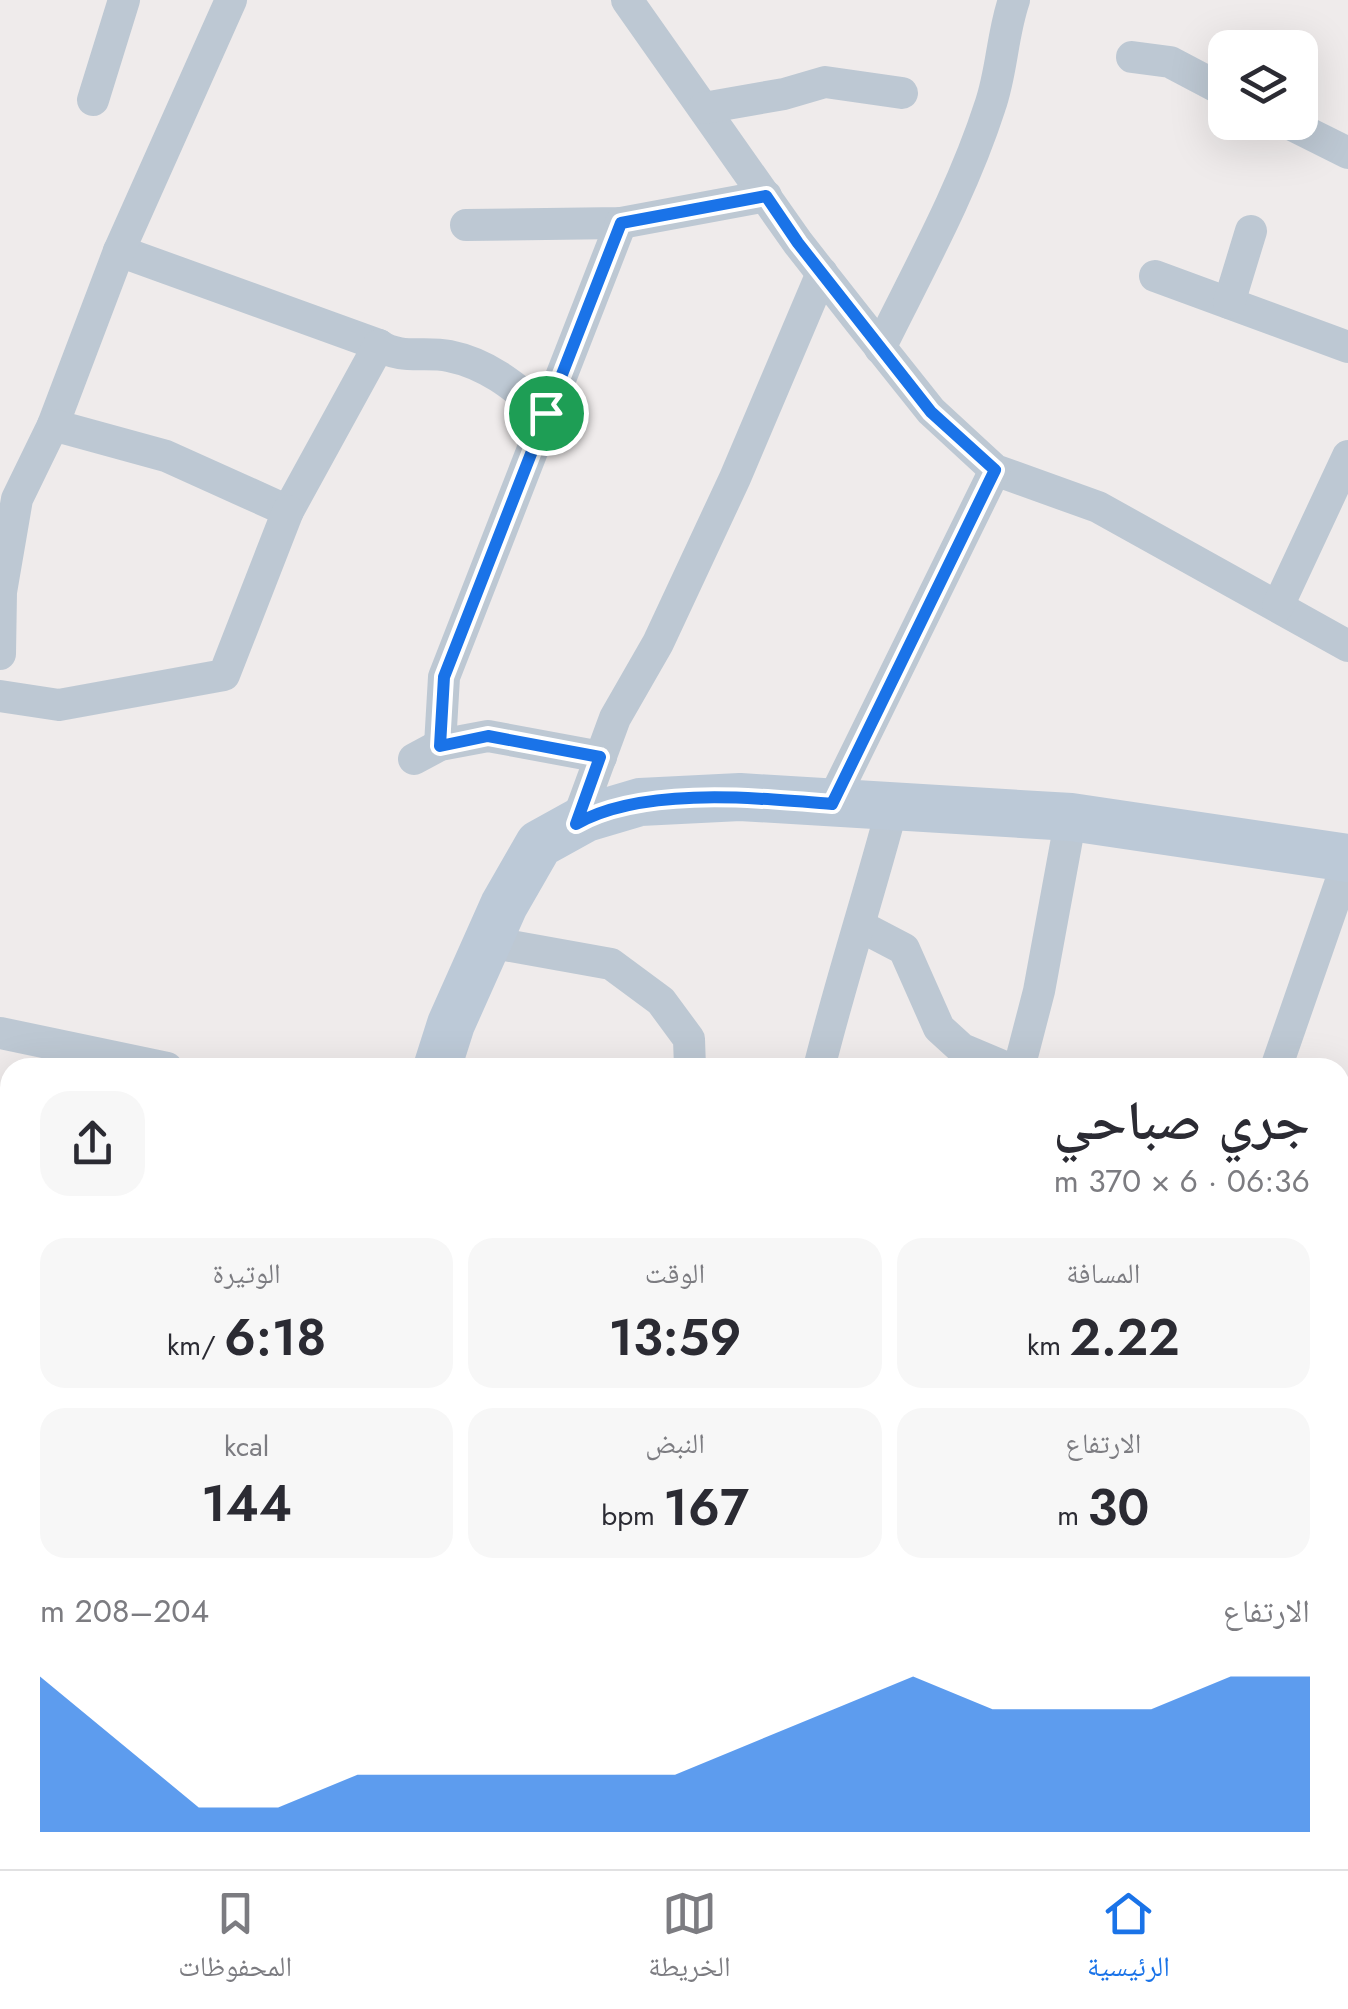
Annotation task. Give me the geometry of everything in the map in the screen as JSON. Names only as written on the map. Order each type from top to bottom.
[{"type":"street","points":[[94,100],[124,0]]},
{"type":"street","points":[[0,654],[1,592],[17,498],[54,426],[119,251],[231,0]]},
{"type":"street","points":[[627,0],[880,348],[931,412],[995,470],[1098,507],[1348,646]]},
{"type":"street","points":[[880,348],[947,210],[991,104],[1014,0]]},
{"type":"street","points":[[1132,57],[1170,62],[1208,83]]},
{"type":"street","points":[[704,108],[784,94],[825,82],[902,92]]},
{"type":"street","points":[[1318,137],[1348,152]]},
{"type":"street","points":[[466,225],[621,223],[766,196]]},
{"type":"street","points":[[600,757],[488,736],[427,752],[444,677],[621,223]]},
{"type":"street","points":[[1229,303],[1250,231]]},
{"type":"street","points":[[119,251],[379,345],[392,354],[449,356],[497,373],[546,413]]},
{"type":"street","points":[[576,824],[616,718],[658,642],[735,478],[822,273]]},
{"type":"street","points":[[1155,276],[1348,347]]},
{"type":"street","points":[[0,696],[59,704],[224,675],[288,512],[379,345]]},
{"type":"street","points":[[54,426],[166,456],[288,512]]},
{"type":"street","points":[[1278,606],[1348,456]]},
{"type":"street","points":[[832,804],[995,470]]},
{"type":"street","points":[[440,1058],[451,1024],[504,905],[539,844],[576,824],[640,802],[740,797],[1071,818],[1348,859],[1279,1058]]},
{"type":"street","points":[[821,1058],[892,808]]},
{"type":"street","points":[[1021,1058],[1071,818]]},
{"type":"street","points":[[860,926],[904,948],[939,1028],[962,1049],[983,1058]]},
{"type":"street","points":[[488,942],[611,964],[662,1000],[688,1038],[689,1058]]},
{"type":"street","points":[[0,1033],[34,1054],[72,1058]]},
{"type":"route","points":[[766,196],[798,243],[931,412],[995,470],[832,804],[740,797],[640,802],[576,824],[600,757],[488,736],[440,746],[444,677],[546,413],[621,223],[766,196]]}]
